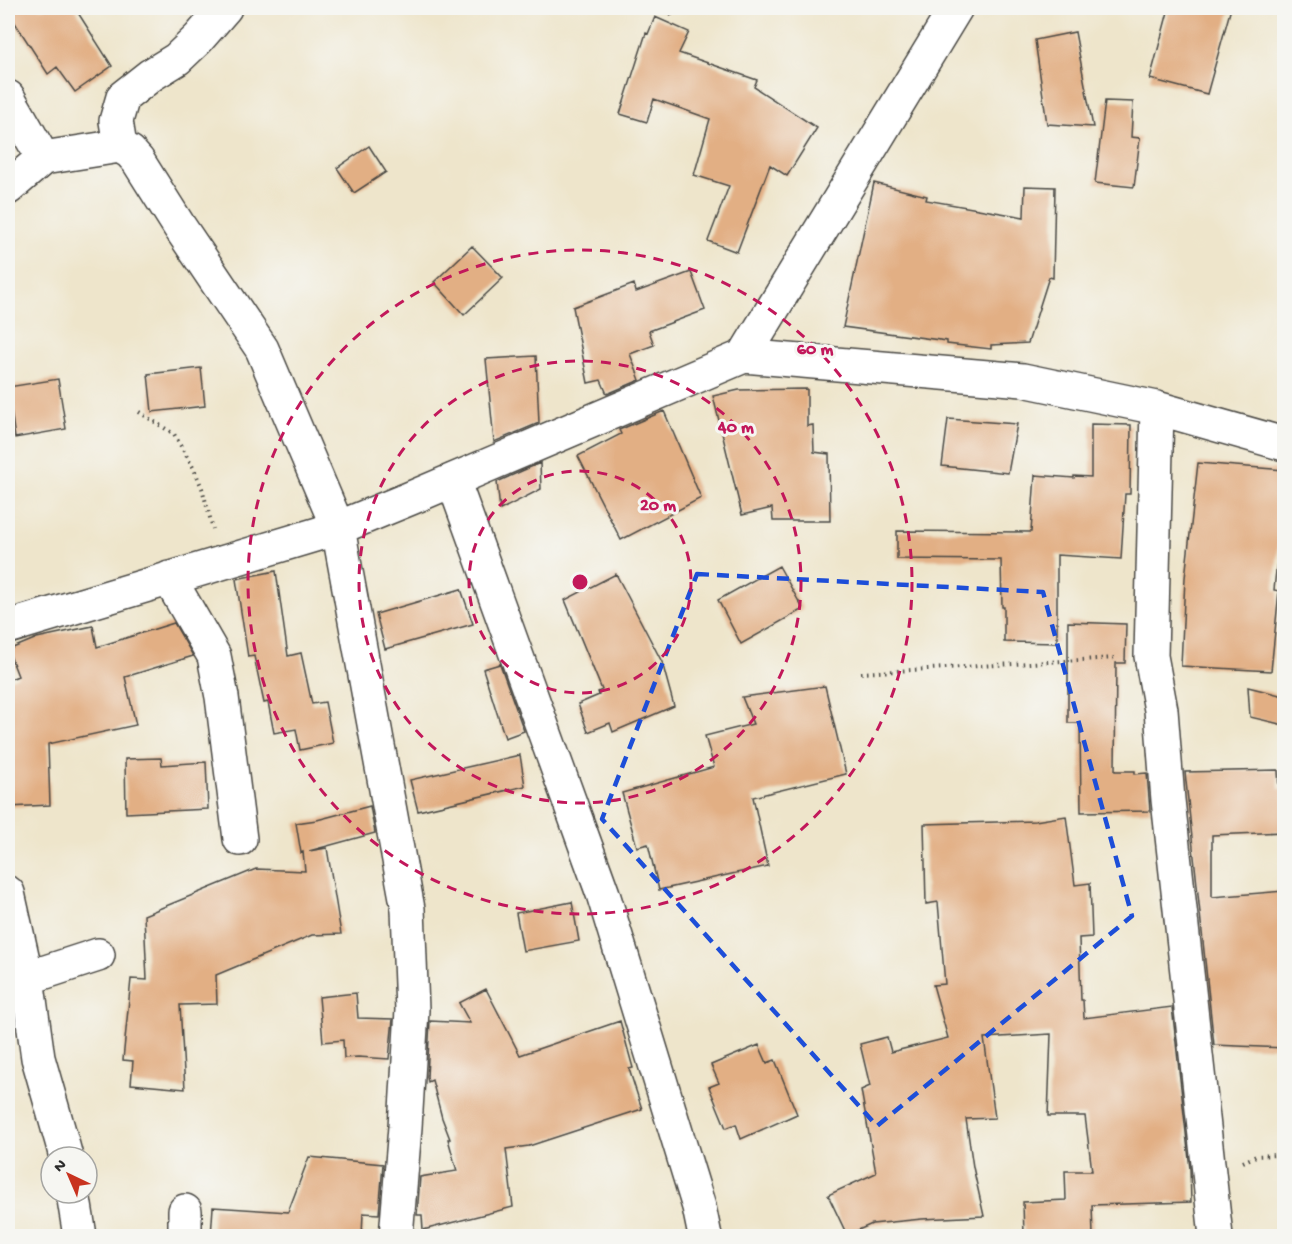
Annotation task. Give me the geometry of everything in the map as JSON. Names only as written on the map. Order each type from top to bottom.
[{"type":"street","points":[[120,146],[116,121],[123,97],[151,75],[177,59],[225,8]]},
{"type":"street","points":[[744,356],[956,8]]},
{"type":"street","points":[[8,97],[44,158]]},
{"type":"street","points":[[8,189],[44,158],[120,146],[130,152],[262,349],[338,528],[408,909],[412,1010],[396,1236]]},
{"type":"street","points":[[8,627],[338,528],[744,356],[1023,380],[1156,408],[1284,444]]},
{"type":"street","points":[[1156,408],[1151,656],[1161,710],[1168,800],[1216,1236]]},
{"type":"street","points":[[453,480],[603,894],[702,1222],[714,1236]]},
{"type":"street","points":[[169,578],[214,656],[222,697],[240,839]]},
{"type":"street","points":[[8,893],[18,961],[38,1058],[63,1145]]},
{"type":"street","points":[[18,961],[98,955]]},
{"type":"street","points":[[75,1205],[80,1236]]},
{"type":"path","points":[[669,8],[672,15]]},
{"type":"path","points":[[139,412],[174,434],[194,469],[202,488],[223,561]]},
{"type":"path","points":[[861,672],[1151,656]]},
{"type":"highlighted area","points":[[697,574],[1043,592],[1132,916],[877,1126],[602,819]]},
{"type":"building","points":[[8,8],[75,8],[112,66],[75,92],[57,67],[48,74],[8,12]]},
{"type":"building","points":[[1169,8],[1231,8],[1207,94],[1150,79]]},
{"type":"building","points":[[655,17],[689,32],[679,53],[757,80],[754,87],[817,128],[787,176],[770,165],[737,252],[708,241],[729,186],[694,175],[710,119],[654,99],[647,122],[620,114],[646,33],[648,34]]},
{"type":"building","points":[[1075,32],[1093,127],[1047,124],[1035,40]]},
{"type":"building","points":[[1105,101],[1133,102],[1131,137],[1140,138],[1134,187],[1095,183]]},
{"type":"building","points":[[369,146],[386,172],[354,193],[337,168]]},
{"type":"building","points":[[874,183],[927,196],[926,200],[1024,217],[1025,186],[1055,187],[1053,278],[1049,277],[1028,343],[991,345],[991,349],[843,327]]},
{"type":"building","points":[[472,246],[503,278],[464,315],[434,282]]},
{"type":"building","points":[[691,272],[705,310],[649,331],[654,345],[630,354],[640,380],[607,394],[601,380],[588,383],[573,307],[634,284],[636,292]]},
{"type":"building","points":[[536,356],[539,423],[494,442],[486,359]]},
{"type":"building","points":[[201,368],[205,406],[152,412],[148,374]]},
{"type":"building","points":[[58,379],[66,429],[15,438],[8,387]]},
{"type":"building","points":[[807,389],[807,426],[813,425],[814,452],[829,454],[830,521],[773,521],[772,508],[742,515],[713,396],[739,390]]},
{"type":"building","points":[[664,411],[701,498],[621,540],[578,456],[621,434],[619,430]]},
{"type":"building","points":[[948,419],[1017,424],[1008,473],[942,466]]},
{"type":"building","points":[[1091,424],[1131,425],[1130,494],[1125,494],[1121,559],[1057,555],[1057,643],[1004,642],[1001,560],[897,559],[897,531],[1031,532],[1035,475],[1091,477]]},
{"type":"building","points":[[540,463],[541,489],[500,510],[497,482]]},
{"type":"building","points":[[1198,463],[1284,470],[1284,515],[1282,514],[1274,590],[1279,591],[1271,671],[1181,666],[1185,578]]},
{"type":"building","points":[[779,566],[803,609],[741,644],[718,600]]},
{"type":"building","points":[[276,571],[288,656],[301,653],[312,704],[325,702],[333,743],[300,750],[296,729],[274,733],[268,702],[264,703],[254,656],[248,657],[236,579]]},
{"type":"building","points":[[616,574],[662,662],[674,706],[613,732],[610,723],[588,732],[578,704],[599,695],[598,692],[602,690],[565,600]]},
{"type":"building","points":[[461,589],[473,624],[385,649],[376,614]]},
{"type":"building","points":[[1068,622],[1126,624],[1125,663],[1116,663],[1115,771],[1147,773],[1150,811],[1081,812],[1080,723],[1068,723]]},
{"type":"building","points":[[174,623],[193,656],[125,677],[136,725],[48,744],[50,805],[8,807],[8,680],[18,676],[8,650],[37,638],[93,626],[97,647]]},
{"type":"building","points":[[500,664],[524,731],[505,738],[483,669]]},
{"type":"building","points":[[825,686],[846,774],[753,797],[768,866],[659,890],[648,844],[637,847],[622,793],[714,767],[705,736],[753,724],[742,697]]},
{"type":"building","points":[[1248,687],[1284,696],[1284,725],[1250,717]]},
{"type":"building","points":[[520,755],[525,786],[418,811],[410,780]]},
{"type":"building","points":[[161,758],[162,765],[206,762],[208,809],[126,813],[125,759]]},
{"type":"building","points":[[1278,770],[1279,789],[1283,789],[1284,832],[1212,835],[1212,897],[1284,891],[1284,1048],[1214,1045],[1185,772]]},
{"type":"building","points":[[370,806],[375,833],[309,851],[327,848],[341,934],[312,935],[216,975],[217,1004],[180,1005],[185,1089],[131,1084],[133,1061],[123,1060],[131,979],[147,980],[144,915],[256,869],[305,871],[296,823]]},
{"type":"building","points":[[1066,816],[1075,885],[1090,883],[1092,937],[1079,938],[1081,1000],[1083,1000],[1084,1018],[1172,1007],[1190,1169],[1191,1202],[1092,1205],[1093,1236],[1024,1236],[1023,1202],[1066,1200],[1065,1171],[1092,1171],[1085,1116],[1048,1116],[1051,1034],[984,1038],[995,1118],[966,1119],[973,1167],[984,1216],[872,1224],[847,1235],[828,1195],[876,1173],[861,1090],[870,1086],[860,1044],[887,1037],[891,1052],[948,1038],[933,985],[945,984],[938,902],[926,904],[924,824],[1035,821]]},
{"type":"building","points":[[572,902],[579,941],[523,951],[516,913]]},
{"type":"building","points":[[486,989],[520,1055],[620,1021],[633,1068],[629,1069],[642,1109],[529,1146],[506,1149],[513,1207],[423,1230],[422,1215],[417,1215],[420,1177],[457,1171],[432,1080],[428,1082],[427,1077],[430,1021],[470,1023],[459,1003]]},
{"type":"building","points":[[356,993],[358,1018],[393,1019],[389,1059],[344,1058],[343,1040],[323,1042],[319,997]]},
{"type":"building","points":[[759,1045],[767,1063],[775,1060],[797,1114],[741,1139],[736,1124],[726,1128],[709,1087],[719,1083],[711,1065]]},
{"type":"building","points":[[309,1157],[383,1164],[379,1214],[363,1213],[362,1236],[211,1236],[213,1207],[288,1212]]}]
